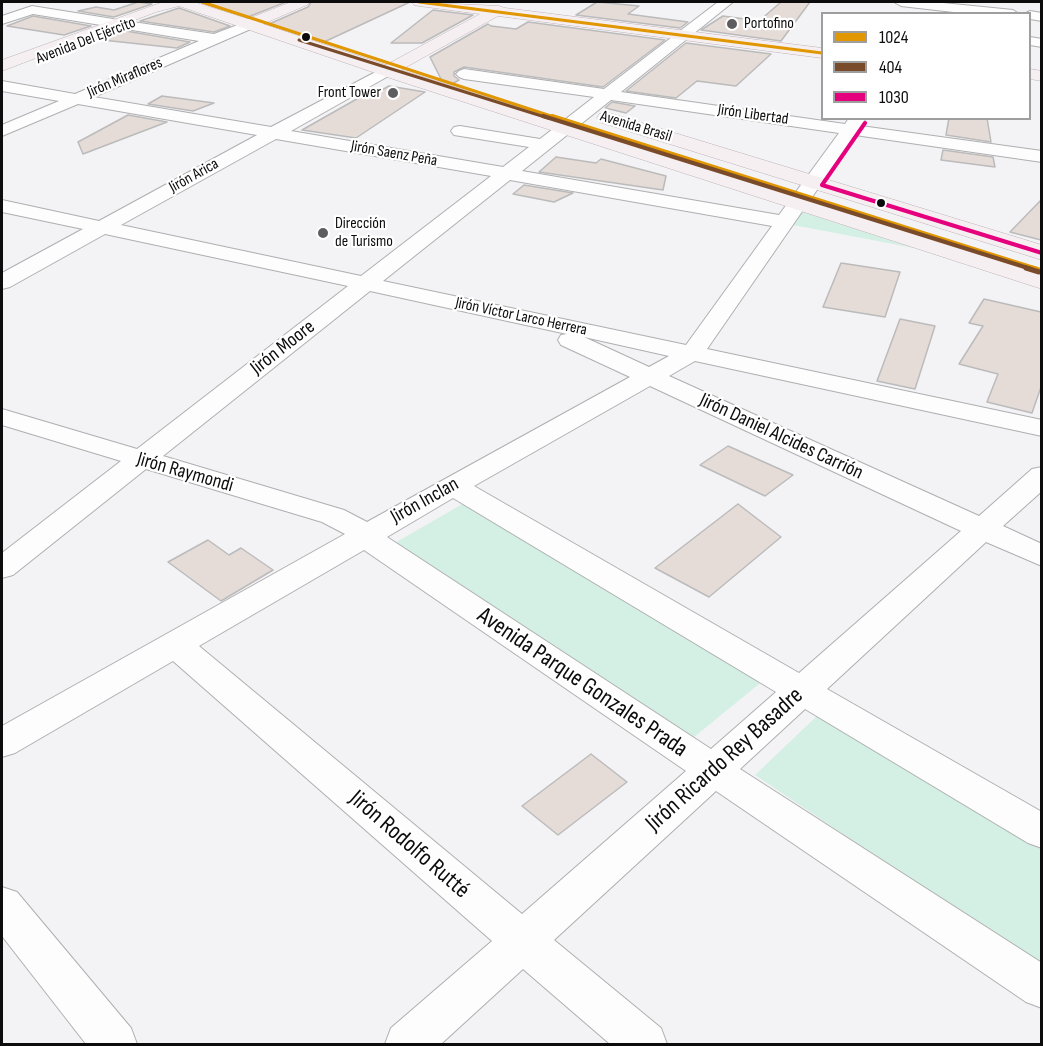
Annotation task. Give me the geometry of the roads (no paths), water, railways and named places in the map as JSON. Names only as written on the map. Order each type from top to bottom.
[{"type":"main road","name":"Avenida Brasil","points":[[231,2],[1041,253]]},
{"type":"main road","points":[[248,25],[302,2]]},
{"type":"main road","points":[[418,2],[504,7]]},
{"type":"main road","points":[[451,2],[504,7],[821,53]]},
{"type":"main road","name":"Avenida Brasil","points":[[173,3],[563,127],[792,213],[1041,282]]},
{"type":"main road","name":"Avenida Del Ejército","points":[[2,66],[119,24],[159,13],[173,3]]},
{"type":"main road","points":[[387,71],[504,7]]},
{"type":"main road","name":"Avenida Del Ejército","points":[[2,74],[119,24]]},
{"type":"main road","points":[[685,33],[821,48]]},
{"type":"street","name":"Jirón Moore","points":[[2,568],[541,144],[726,2]]},
{"type":"street","points":[[902,2],[992,12]]},
{"type":"street","points":[[2,20],[31,10],[216,39]]},
{"type":"street","name":"Jirón Miraflores","points":[[2,131],[248,25]]},
{"type":"street","name":"Jirón Arica","points":[[2,282],[387,71]]},
{"type":"street","name":"Jirón Libertad","points":[[464,74],[821,120]]},
{"type":"street","name":"Jirón Saenz Peña","points":[[2,86],[504,173],[792,213]]},
{"type":"street","name":"Jirón Libertad","points":[[822,120],[1041,157]]},
{"type":"street","name":"Jirón Inclan","points":[[2,743],[453,486],[692,353],[855,124]]},
{"type":"street","points":[[460,131],[541,144]]},
{"type":"street","name":"Jirón Víctor Larco Herrera","points":[[2,206],[1041,428]]},
{"type":"street","name":"Jirón Daniel Alcides Carrión","points":[[521,317],[1041,556]]},
{"type":"street","name":"Jirón Raymondi","points":[[2,417],[333,516],[352,525],[365,536]]},
{"type":"street","name":"Jirón Ricardo Rey Basadre","points":[[408,1044],[1041,475]]},
{"type":"street","points":[[453,486],[1041,832]]},
{"type":"street","name":"Avenida Parque Gonzales Prada","points":[[365,536],[1041,988]]},
{"type":"street","name":"Jirón Rodolfo Rutté","points":[[174,644],[644,1044]]},
{"type":"street","points":[[2,905],[114,1044]]},
{"type":"place","name":"Portofino","points":[[732,24]]},
{"type":"place","name":"Front Tower","points":[[393,93]]},
{"type":"place","name":"Dirección de Turismo","points":[[323,233]]}]
